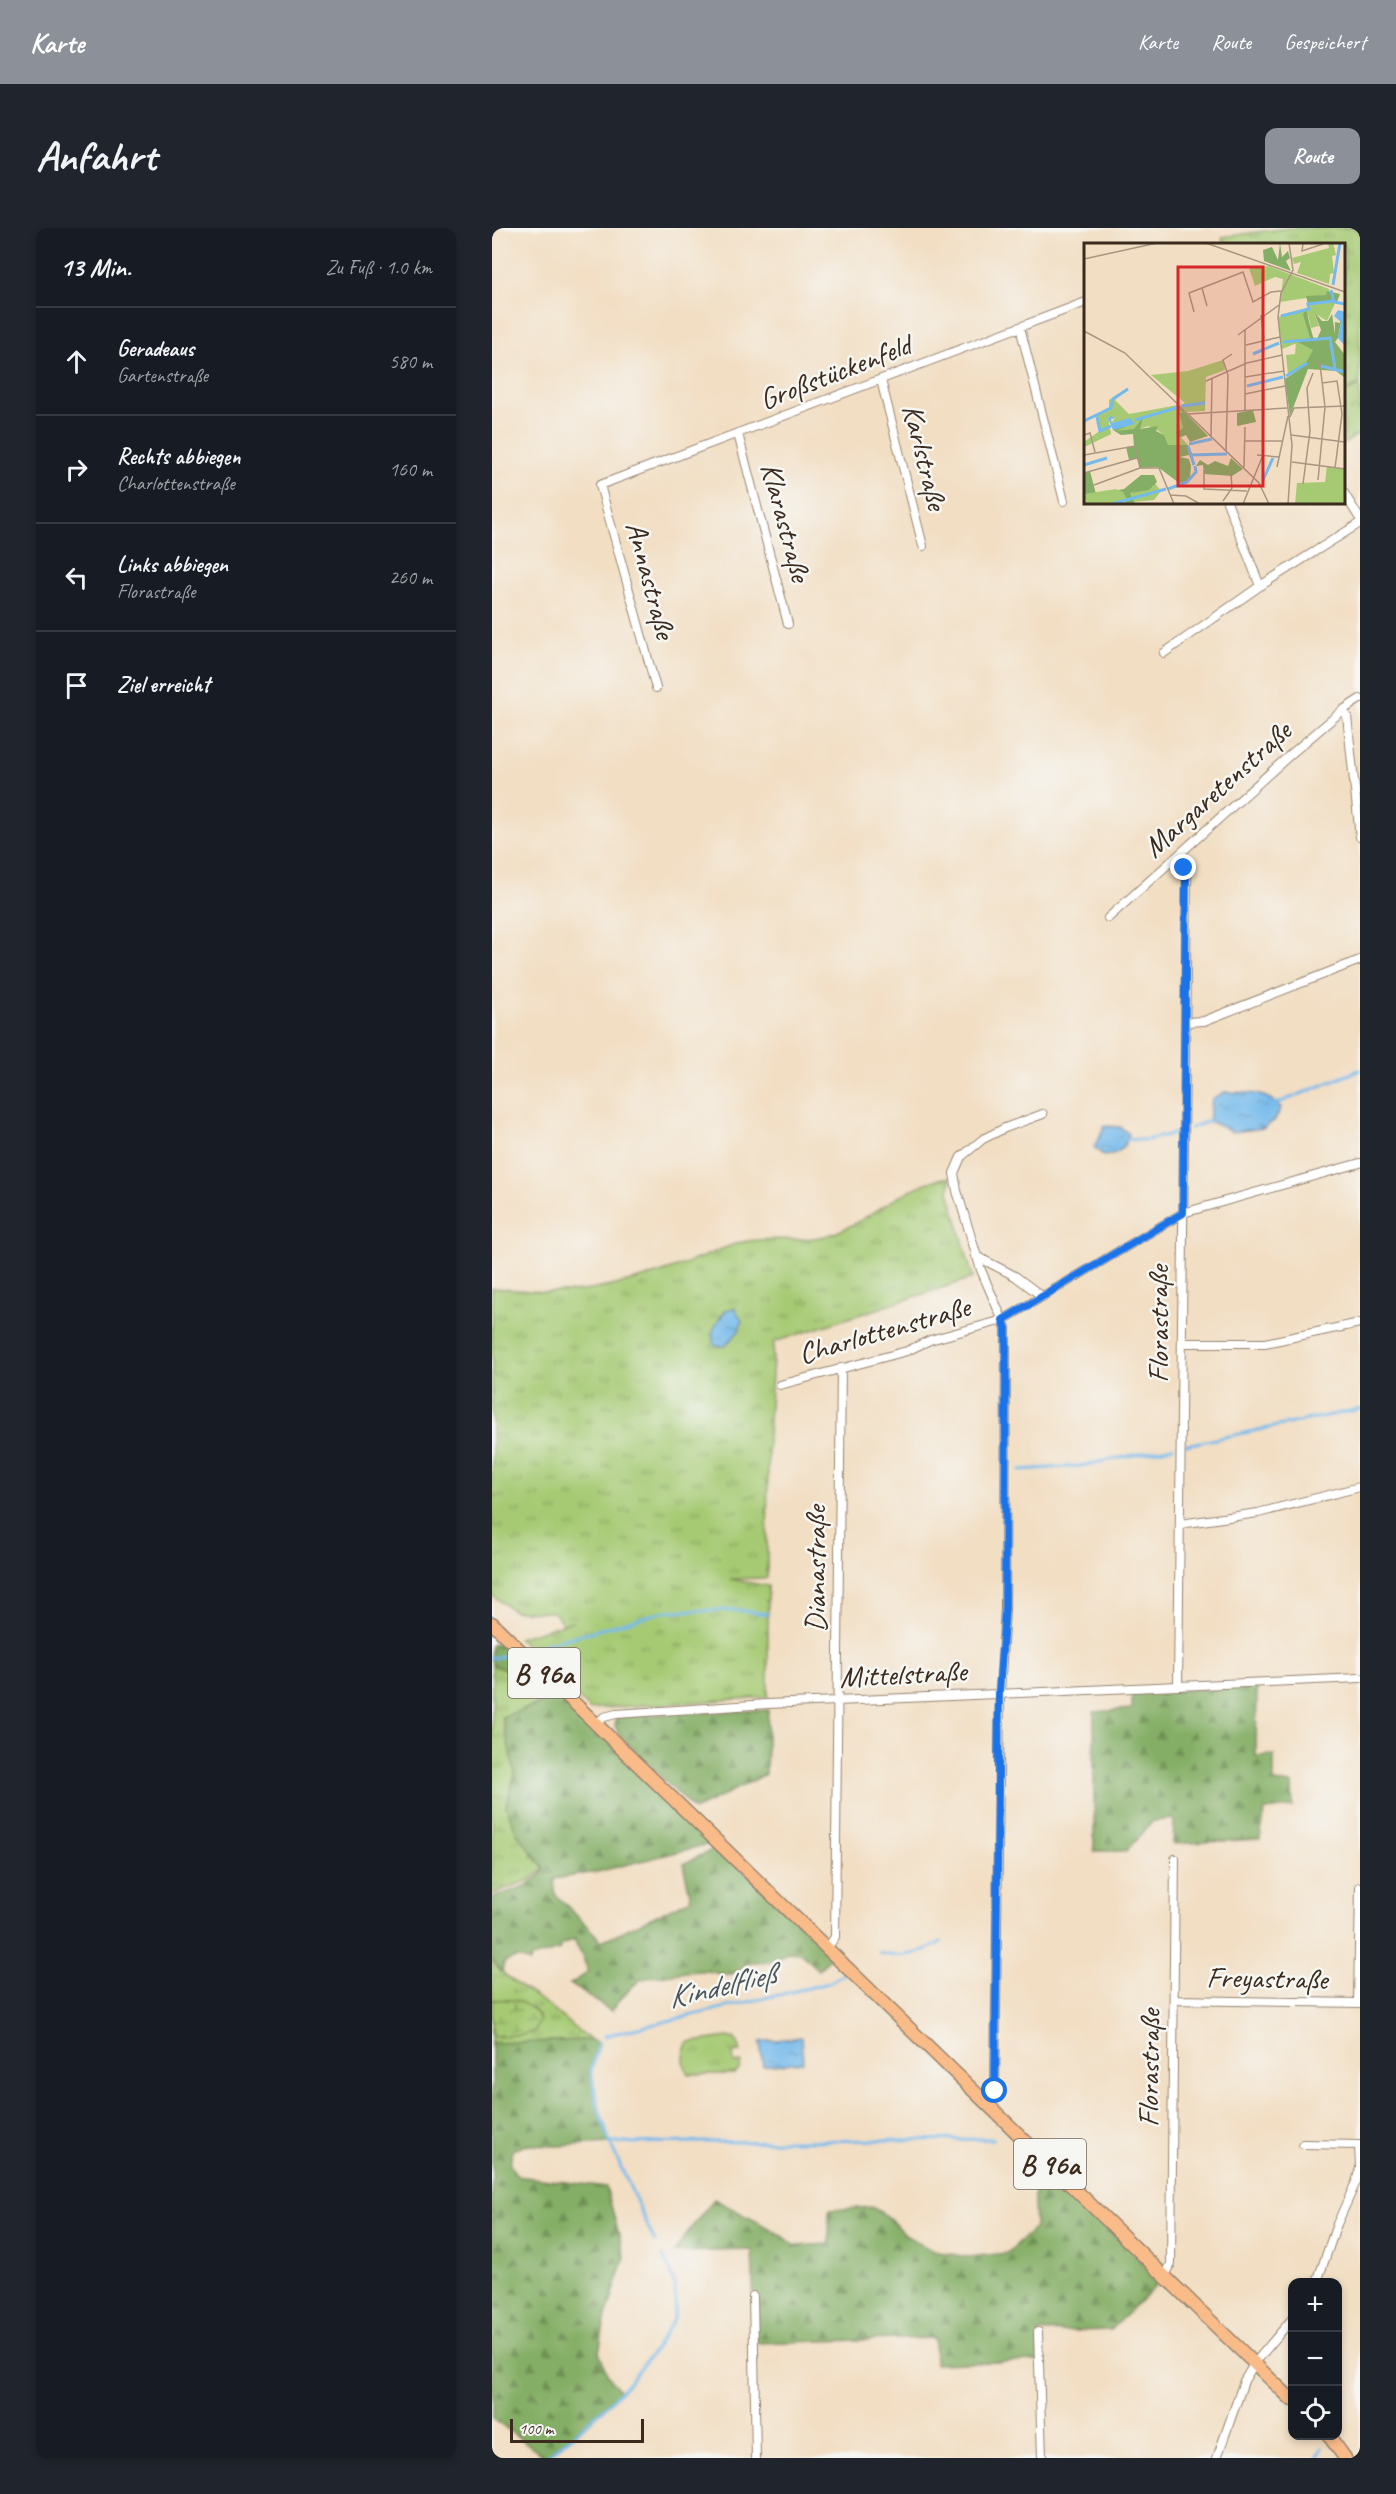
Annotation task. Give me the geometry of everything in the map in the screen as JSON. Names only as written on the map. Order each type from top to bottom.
[{"type":"main road","name":"B 96a","points":[[492,1623],[1288,2395]]},
{"type":"main road","points":[[1332,2440],[1345,2458]]},
{"type":"street","name":"Großstückenfeld","points":[[600,485],[1084,303]]},
{"type":"street","points":[[1020,327],[1064,501]]},
{"type":"street","name":"Karlstraße","points":[[881,380],[922,546]]},
{"type":"street","name":"Klarastraße","points":[[738,434],[788,624]]},
{"type":"street","name":"Annastraße","points":[[600,485],[656,688]]},
{"type":"street","points":[[1164,653],[1260,586],[1360,521],[1345,495]]},
{"type":"street","points":[[1228,504],[1260,586]]},
{"type":"street","name":"Margaretenstraße","points":[[1108,918],[1343,710],[1360,699]]},
{"type":"street","points":[[1343,710],[1347,716],[1360,837]]},
{"type":"street","name":"Florastraße","points":[[1176,858],[1184,868],[1186,876],[1178,1685]]},
{"type":"street","points":[[1186,1022],[1204,1021],[1360,960]]},
{"type":"street","points":[[986,2103],[995,2091],[999,1693],[1005,1609],[1006,1328],[976,1256],[954,1180],[956,1166],[968,1150],[982,1139],[1043,1114]]},
{"type":"street","name":"Charlottenstraße","points":[[780,1385],[907,1351],[930,1340],[1003,1320],[1183,1213],[1360,1163]]},
{"type":"street","points":[[976,1256],[1033,1287],[1043,1297]]},
{"type":"street","points":[[1182,1343],[1265,1342],[1360,1323]]},
{"type":"street","name":"Dianastraße","points":[[828,1947],[834,1937],[841,1368]]},
{"type":"street","points":[[1180,1524],[1258,1513],[1360,1487]]},
{"type":"street","name":"Mittelstraße","points":[[596,1724],[604,1717],[616,1713],[999,1693],[1360,1678]]},
{"type":"street","name":"Florastraße","points":[[1165,2276],[1171,2264],[1175,1859]]},
{"type":"street","points":[[1359,2003],[1360,1887]]},
{"type":"street","name":"Freyastraße","points":[[1174,2000],[1359,2003]]},
{"type":"street","points":[[1303,2144],[1359,2145],[1360,2168],[1356,2182],[1337,2224],[1319,2278]]},
{"type":"street","points":[[753,2296],[756,2458]]},
{"type":"street","points":[[1217,2458],[1244,2381],[1254,2364],[1288,2325]]},
{"type":"street","points":[[1038,2332],[1042,2458]]},
{"type":"green space","points":[[1286,228],[1360,228],[1360,384],[1345,392],[1345,243],[1224,243],[1222,237]]},
{"type":"green space","points":[[1360,385],[1360,433],[1345,443],[1345,392]]},
{"type":"green space","points":[[951,1177],[949,1191],[973,1278],[774,1342],[768,1435],[767,1578],[730,1579],[768,1586],[768,1697],[589,1709],[518,1638],[573,1621],[563,1624],[554,1612],[514,1611],[492,1595],[492,1288],[546,1292],[588,1290],[659,1273],[743,1242],[808,1239],[829,1235],[860,1221],[919,1186]]},
{"type":"green space","points":[[507,1640],[710,1841],[705,1845],[597,1872],[554,1879],[555,1894],[602,1941],[691,1899],[683,1864],[718,1847],[833,1956],[818,1970],[800,1953],[788,1952],[774,1960],[747,1963],[741,1969],[728,1975],[702,1971],[645,1979],[629,1990],[611,2011],[570,1984],[589,1972],[574,1939],[559,1946],[560,1950],[531,1958],[530,1963],[518,1958],[509,1960],[505,1962],[502,1972],[492,1959],[492,1898],[521,1888],[535,1880],[544,1869],[517,1833],[506,1806],[515,1773],[502,1717],[548,1701],[531,1678],[492,1665],[492,1645]]},
{"type":"green space","points":[[492,1665],[531,1678],[548,1701],[502,1717],[515,1773],[506,1806],[517,1833],[544,1869],[532,1879],[492,1894]]},
{"type":"green space","points":[[1257,1686],[1256,1756],[1274,1755],[1274,1782],[1292,1784],[1293,1807],[1265,1810],[1260,1839],[1173,1844],[1174,1819],[1153,1821],[1126,1851],[1094,1851],[1094,1712],[1132,1709],[1132,1693]]},
{"type":"green space","points":[[768,1710],[766,1774],[694,1810],[619,1735],[615,1726],[617,1716]]},
{"type":"green space","points":[[492,1959],[511,1980],[591,2040],[492,2043]]},
{"type":"green space","points":[[492,2000],[513,2000],[526,2005],[540,2020],[535,2031],[521,2035],[492,2036]]},
{"type":"green space","points":[[728,2037],[735,2039],[741,2052],[733,2053],[734,2063],[741,2063],[739,2070],[734,2074],[688,2074],[684,2059],[687,2043]]},
{"type":"green space","points":[[591,2040],[599,2043],[591,2071],[610,2143],[527,2145],[512,2150],[510,2165],[517,2176],[606,2187],[625,2257],[605,2320],[599,2352],[607,2374],[620,2391],[589,2423],[546,2457],[492,2418],[492,2043]]},
{"type":"green space","points":[[1033,2176],[1055,2178],[1157,2275],[1156,2286],[1110,2330],[1039,2332],[1039,2361],[935,2364],[934,2338],[755,2343],[752,2250],[675,2252],[682,2239],[714,2199],[773,2230],[796,2246],[829,2244],[829,2210],[872,2207],[887,2216],[905,2235],[933,2251],[968,2257],[1007,2253],[1035,2228]]},
{"type":"water","points":[[1225,1092],[1248,1093],[1269,1098],[1281,1108],[1275,1120],[1264,1128],[1233,1132],[1209,1121],[1212,1099]]},
{"type":"water","points":[[1105,1126],[1120,1127],[1129,1134],[1121,1150],[1104,1156],[1094,1147]]},
{"type":"water","points":[[735,1308],[742,1321],[739,1331],[725,1346],[715,1346],[712,1336],[714,1327],[726,1310]]},
{"type":"water","points":[[801,2037],[803,2062],[763,2066],[760,2042]]},
{"type":"waterway","points":[[1276,1104],[1360,1070]]},
{"type":"waterway","points":[[1190,1128],[1212,1120]]},
{"type":"waterway","points":[[1127,1139],[1146,1140],[1177,1133]]},
{"type":"waterway","points":[[1186,1445],[1360,1409]]},
{"type":"waterway","points":[[1020,1470],[1080,1466],[1173,1447]]},
{"type":"waterway","points":[[536,1647],[666,1611],[736,1610],[767,1614]]},
{"type":"waterway","points":[[492,1657],[513,1653]]},
{"type":"waterway","name":"Kindelfließ","points":[[879,1953],[896,1956],[911,1954],[926,1950],[941,1942]]},
{"type":"waterway","name":"Kindelfließ","points":[[604,2036],[829,1983],[846,1973]]},
{"type":"waterway","name":"Kindelfließ","points":[[599,2043],[591,2071],[598,2107],[610,2143],[655,2242]]},
{"type":"waterway","points":[[610,2143],[993,2139]]},
{"type":"waterway","name":"Kindelfließ","points":[[538,2458],[546,2457],[577,2432],[622,2390],[648,2359],[667,2330],[675,2310],[676,2294],[670,2270],[663,2256]]},
{"type":"waterway","points":[[1318,2458],[1322,2448]]},
{"type":"route","points":[[995,2091],[999,1693],[1005,1609],[1006,1328],[1003,1320],[1183,1213],[1186,1022],[1186,876],[1184,868]]}]
